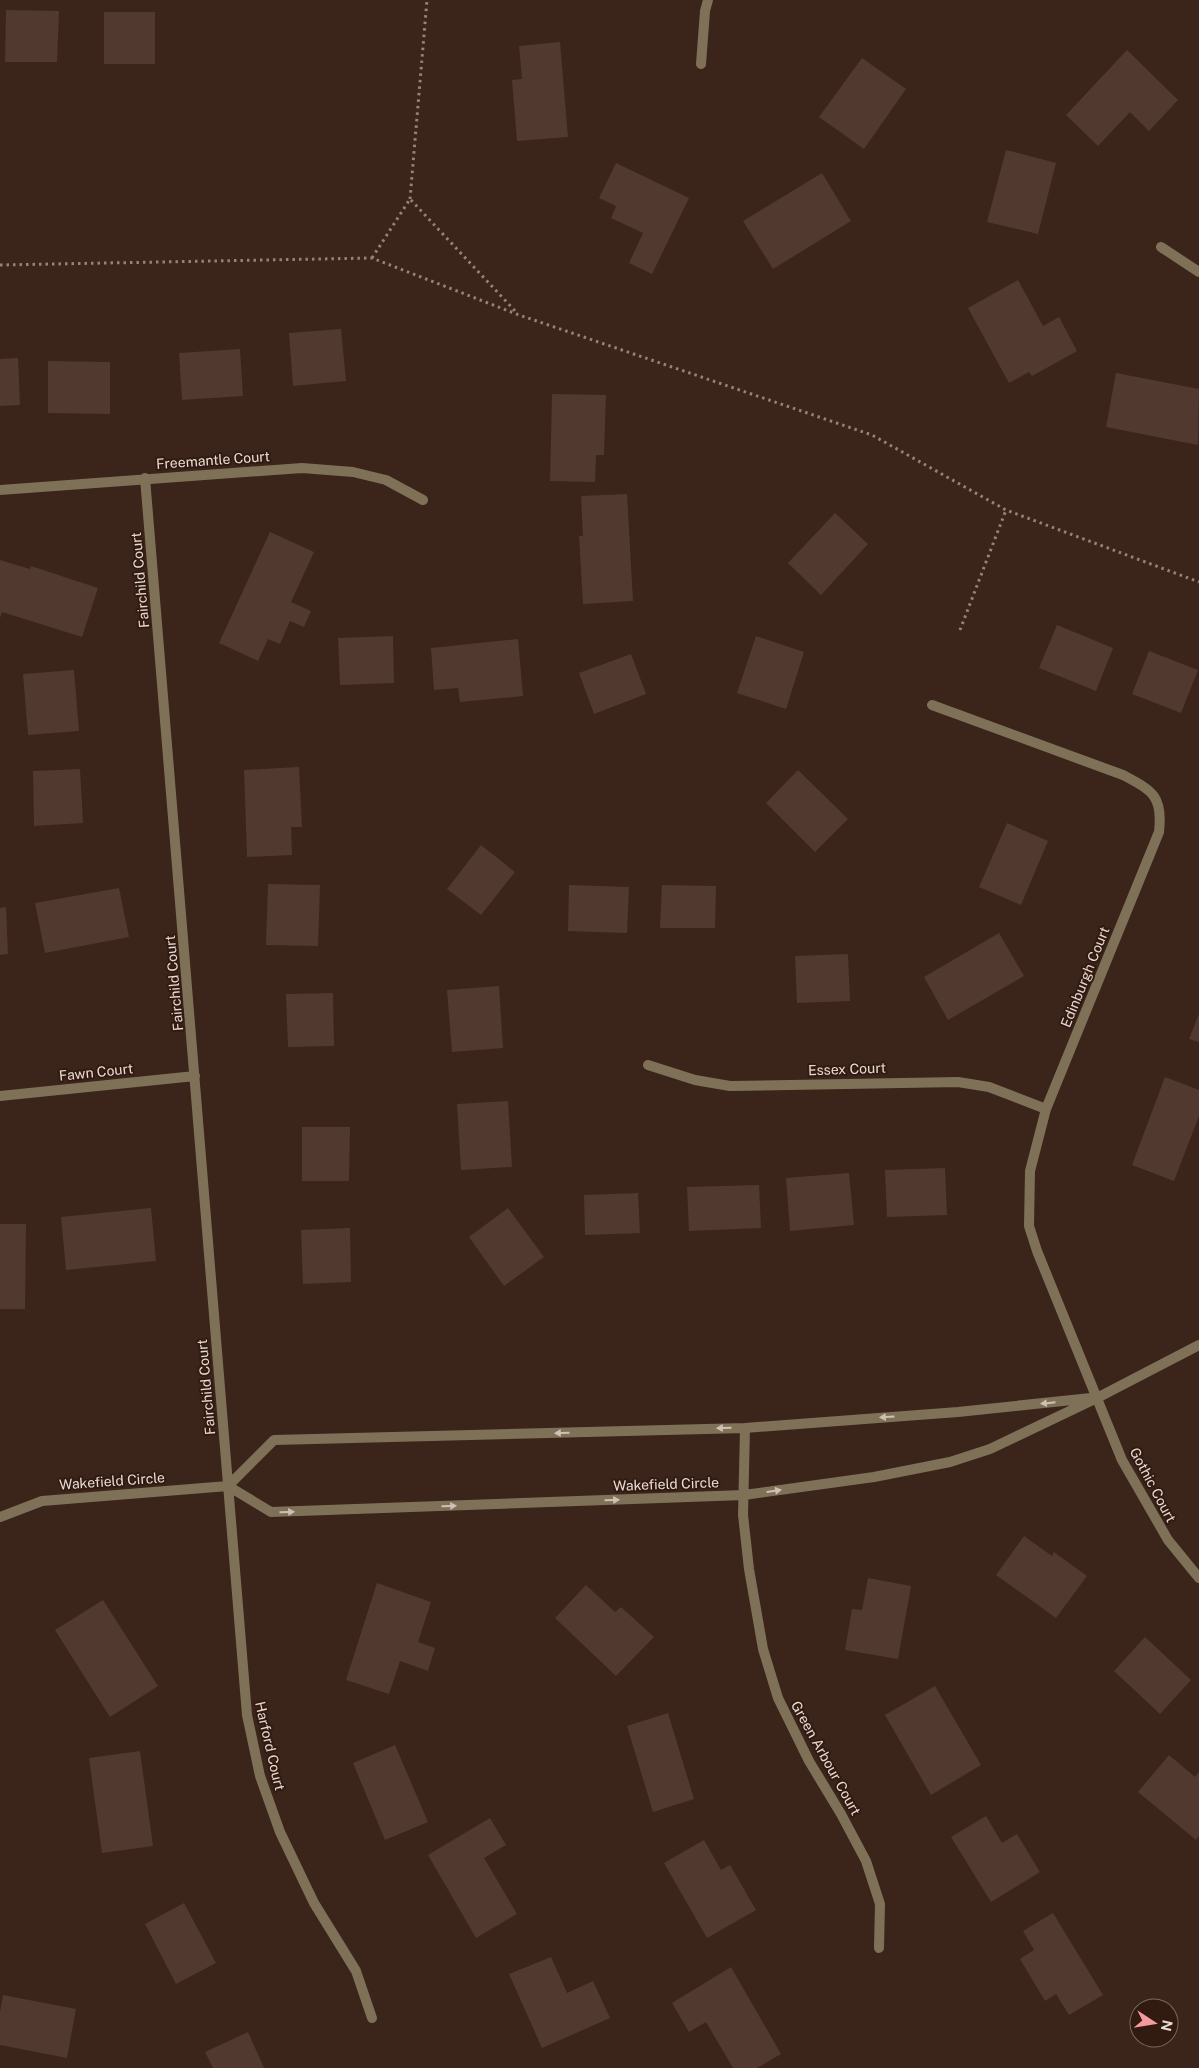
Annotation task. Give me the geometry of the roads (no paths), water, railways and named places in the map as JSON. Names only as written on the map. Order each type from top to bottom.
[{"type":"street","points":[[701,64],[705,10],[708,0]]},
{"type":"street","points":[[1161,247],[1199,272]]},
{"type":"street","name":"Freemantle Court","points":[[0,490],[302,468],[332,470],[386,480],[423,500]]},
{"type":"street","name":"Fairchild Court","points":[[145,478],[228,1486]]},
{"type":"street","name":"Edinburgh Court","points":[[932,705],[1123,775],[1149,789],[1157,800],[1161,814],[1159,832],[1046,1109],[1030,1171],[1029,1226],[1036,1251],[1097,1398]]},
{"type":"street","name":"Essex Court","points":[[648,1065],[695,1080],[730,1086],[958,1082],[989,1087],[1046,1109]]},
{"type":"street","name":"Fawn Court","points":[[0,1096],[195,1076]]},
{"type":"street","name":"Wakefield Circle","points":[[0,1517],[42,1501],[228,1486],[271,1512],[744,1495],[874,1477],[950,1462],[990,1449],[1097,1398],[1199,1345]]},
{"type":"street","name":"Wakefield Circle","points":[[228,1486],[274,1440],[745,1428],[958,1412],[1097,1398]]},
{"type":"street","name":"Gothic Court","points":[[1097,1398],[1122,1460],[1146,1504],[1168,1540],[1199,1578]]},
{"type":"street","name":"Green Arbour Court","points":[[745,1428],[743,1515],[749,1569],[763,1649],[778,1698],[809,1761],[841,1814],[866,1861],[880,1904],[879,1948]]},
{"type":"street","name":"Harford Court","points":[[228,1486],[247,1715],[260,1776],[280,1832],[314,1903],[356,1971],[372,2018]]}]
